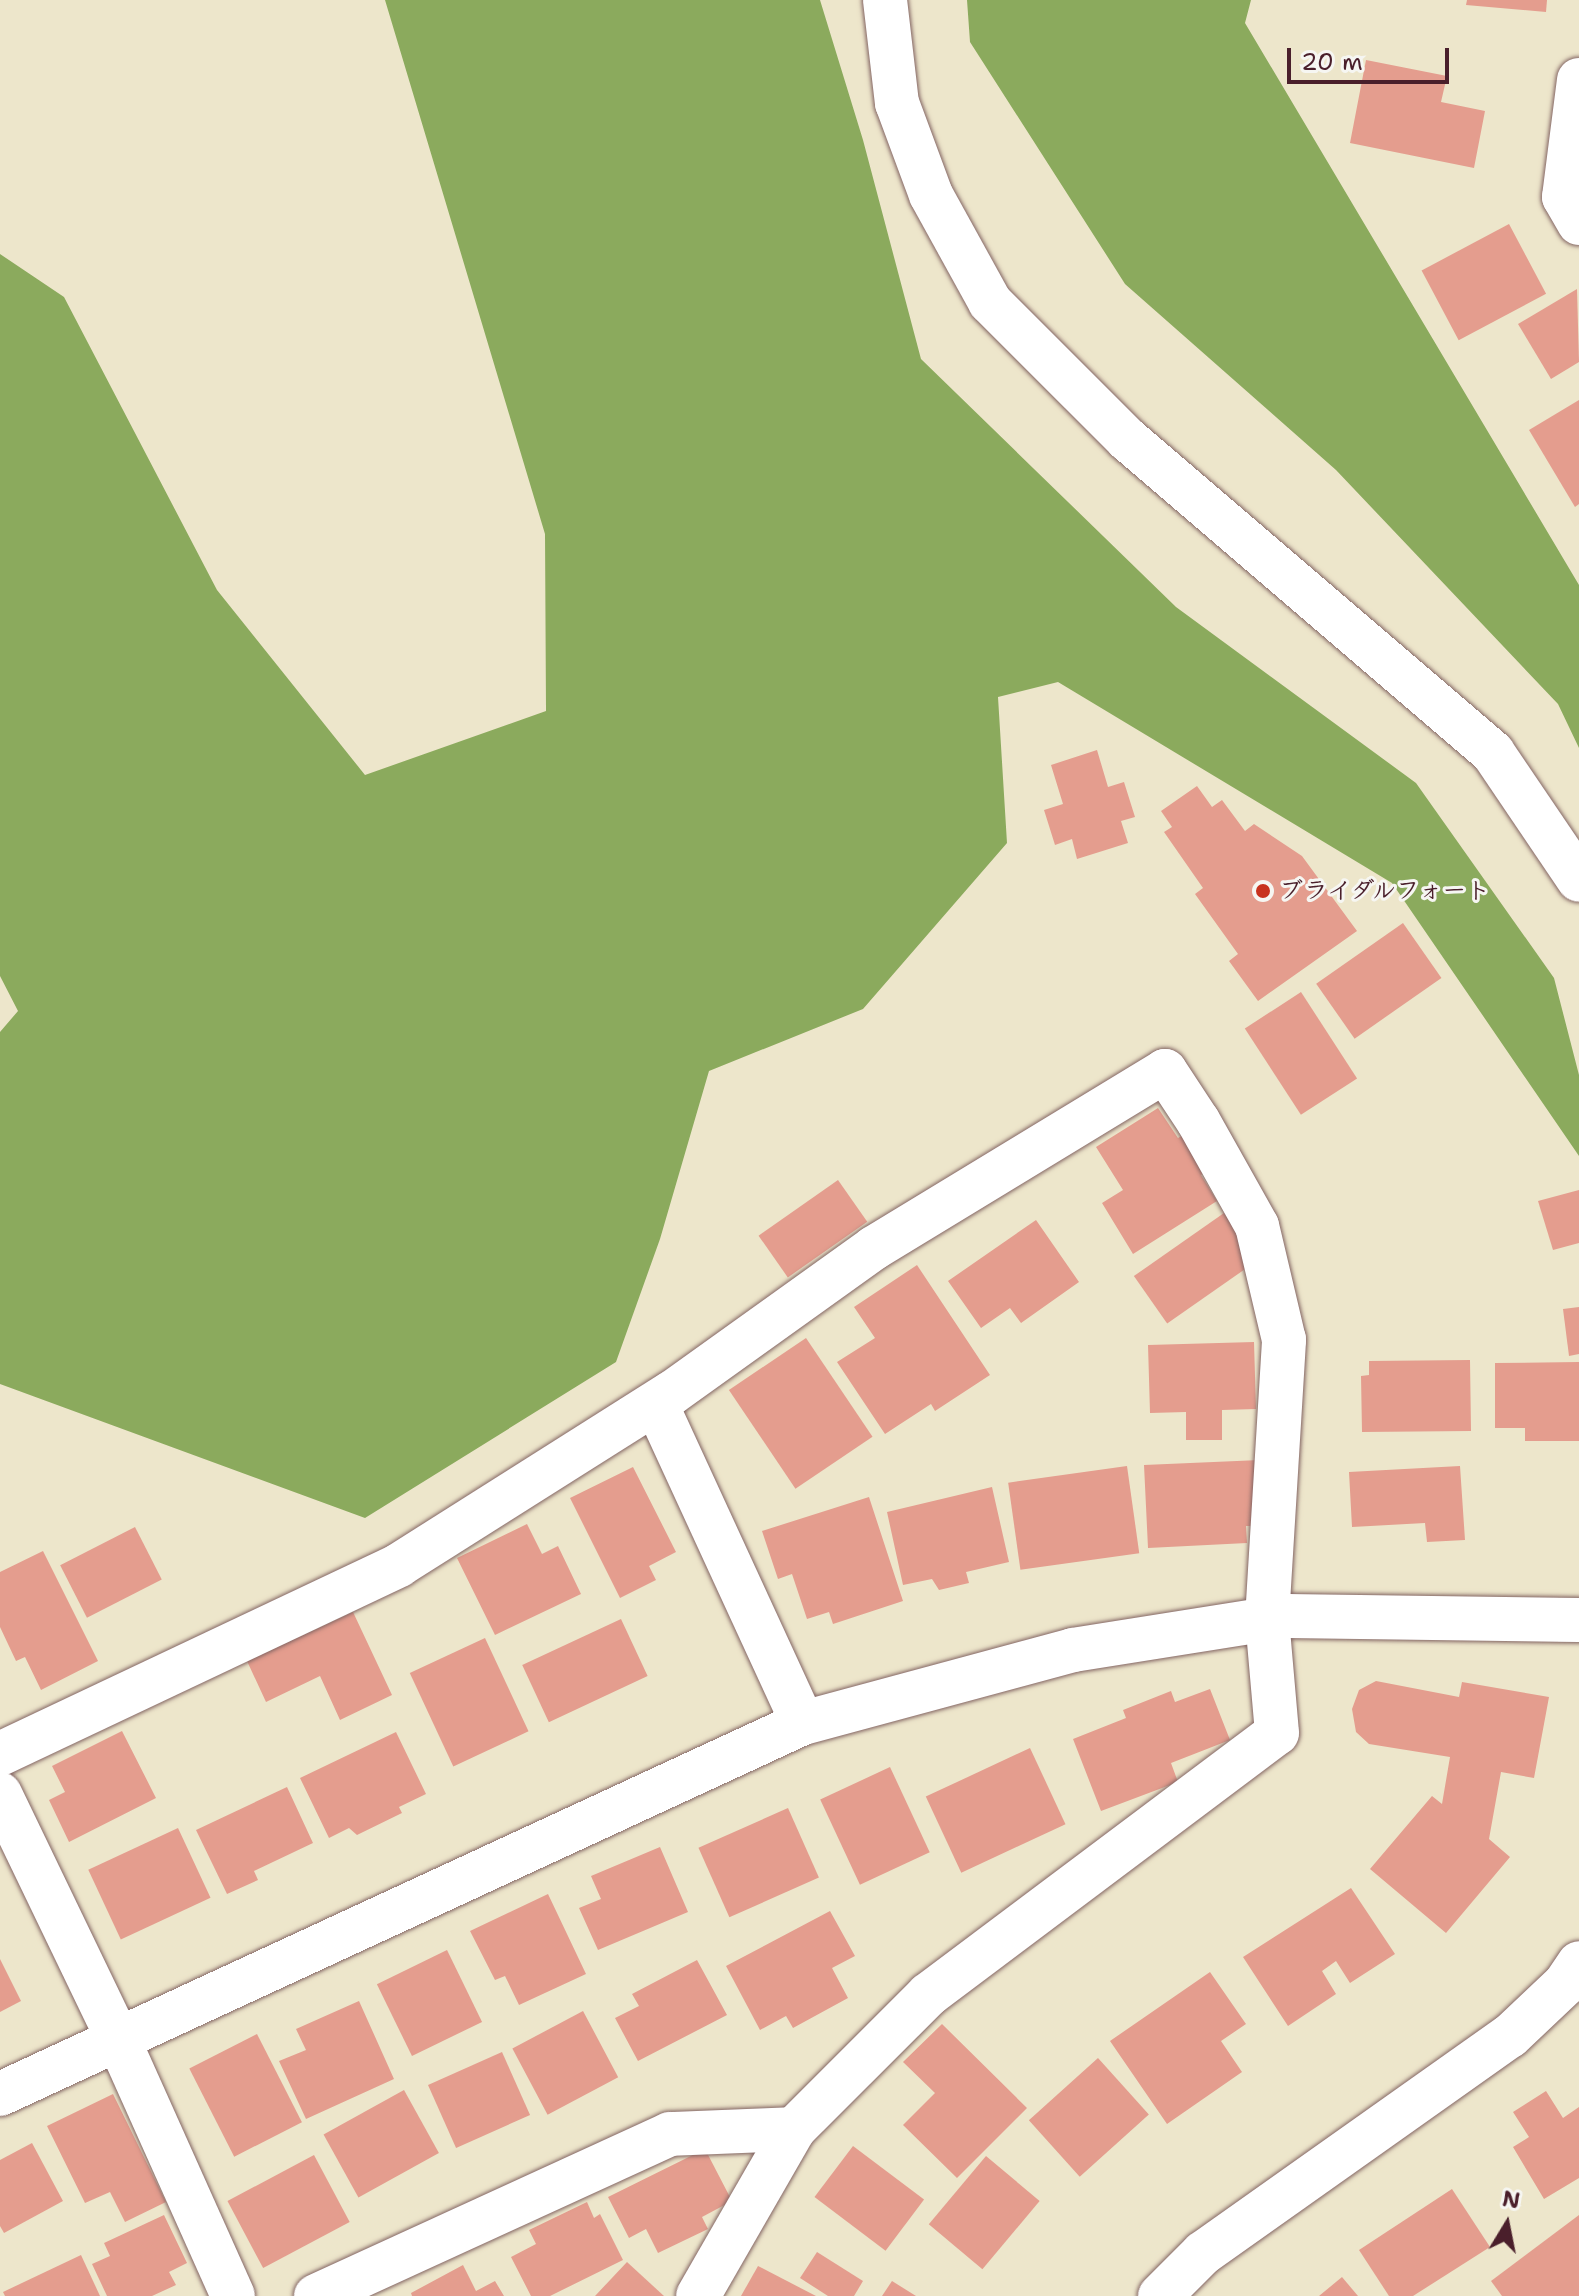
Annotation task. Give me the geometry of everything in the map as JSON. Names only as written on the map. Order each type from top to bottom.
[{"type":"street","points":[[885,0],[897,103],[931,195],[990,302],[1127,439],[1493,753],[1579,880]]},
{"type":"street","points":[[1579,80],[1564,197],[1579,223]]},
{"type":"street","points":[[698,2296],[794,2129],[928,1995],[1277,1733],[1267,1619],[1284,1340],[1257,1226],[1198,1121],[1165,1071],[874,1248],[656,1404],[803,1723]]},
{"type":"street","points":[[0,1754],[399,1565],[671,1393]]},
{"type":"street","points":[[0,2094],[803,1723],[1073,1650],[1287,1616],[1579,1620]]},
{"type":"street","points":[[0,1794],[119,2041],[233,2296]]},
{"type":"street","points":[[1160,2296],[1203,2253],[1510,2036],[1565,1984],[1579,1963]]},
{"type":"street","points":[[316,2296],[670,2134],[794,2129]]},
{"type":"green space","points":[[385,0],[820,0],[863,140],[921,359],[1176,607],[1416,783],[1554,978],[1579,1075],[1579,1156],[1392,883],[1058,682],[998,697],[1007,843],[863,1009],[709,1071],[660,1239],[616,1362],[365,1518],[0,1384],[0,1032],[18,1011],[0,976],[0,254],[64,297],[217,590],[365,775],[546,711],[545,534]]},
{"type":"green space","points":[[967,0],[1251,0],[1245,23],[1579,585],[1579,748],[1558,704],[1336,470],[1125,284],[970,42]]},
{"type":"building","points":[[1467,0],[1547,0],[1546,12],[1466,5]]},
{"type":"building","points":[[1366,60],[1447,76],[1441,102],[1485,111],[1474,168],[1350,143]]},
{"type":"building","points":[[1509,224],[1546,294],[1459,340],[1422,270]]},
{"type":"building","points":[[1577,289],[1579,362],[1551,379],[1518,324]]},
{"type":"building","points":[[1579,400],[1579,504],[1575,507],[1529,430]]},
{"type":"building","points":[[1097,750],[1108,787],[1124,782],[1135,817],[1121,821],[1128,843],[1077,859],[1072,839],[1055,845],[1044,810],[1063,804],[1051,765]]},
{"type":"building","name":"ブライダルフォート","points":[[1197,786],[1212,807],[1222,800],[1245,831],[1254,824],[1302,856],[1357,931],[1258,1001],[1229,961],[1238,954],[1195,894],[1203,888],[1164,832],[1172,827],[1161,811]]},
{"type":"building","points":[[1403,923],[1441,978],[1355,1039],[1316,984]]},
{"type":"building","points":[[1301,992],[1357,1078],[1301,1115],[1245,1028]]},
{"type":"building","points":[[1158,1108],[1178,1138],[1185,1134],[1209,1170],[1201,1175],[1217,1201],[1133,1254],[1102,1203],[1123,1190],[1096,1147]]},
{"type":"building","points":[[838,1180],[867,1222],[788,1277],[759,1236]]},
{"type":"building","points":[[1579,1190],[1579,1243],[1553,1250],[1538,1201]]},
{"type":"building","points":[[1224,1213],[1257,1261],[1167,1324],[1134,1276]]},
{"type":"building","points":[[1036,1220],[1079,1282],[1021,1323],[1010,1308],[981,1328],[948,1281]]},
{"type":"building","points":[[917,1265],[990,1375],[935,1411],[931,1404],[885,1434],[837,1362],[875,1338],[854,1307]]},
{"type":"building","points":[[1579,1307],[1579,1354],[1569,1356],[1563,1309]]},
{"type":"building","points":[[806,1338],[873,1437],[795,1489],[729,1390]]},
{"type":"building","points":[[1254,1342],[1256,1409],[1222,1410],[1222,1440],[1186,1440],[1186,1412],[1150,1413],[1148,1345]]},
{"type":"building","points":[[1470,1360],[1471,1431],[1362,1432],[1361,1376],[1369,1375],[1369,1361]]},
{"type":"building","points":[[1579,1362],[1579,1441],[1525,1441],[1525,1428],[1495,1428],[1495,1363]]},
{"type":"building","points":[[1260,1460],[1262,1526],[1246,1526],[1247,1543],[1148,1548],[1144,1465]]},
{"type":"building","points":[[1127,1466],[1139,1553],[1020,1570],[1008,1483]]},
{"type":"building","points":[[1460,1466],[1465,1540],[1427,1542],[1425,1523],[1352,1527],[1349,1472]]},
{"type":"building","points":[[633,1467],[676,1552],[649,1566],[656,1580],[620,1598],[570,1498]]},
{"type":"building","points":[[992,1487],[1009,1562],[966,1572],[969,1583],[939,1590],[932,1579],[903,1585],[887,1512]]},
{"type":"building","points":[[869,1497],[903,1601],[833,1624],[829,1612],[807,1619],[792,1574],[778,1579],[762,1531]]},
{"type":"building","points":[[527,1524],[542,1554],[558,1546],[581,1594],[495,1635],[457,1558]]},
{"type":"building","points":[[135,1527],[162,1580],[87,1618],[60,1565]]},
{"type":"building","points":[[43,1551],[98,1661],[41,1690],[25,1657],[16,1661],[0,1627],[0,1572]]},
{"type":"building","points":[[353,1612],[392,1695],[340,1720],[320,1676],[266,1702],[247,1661]]},
{"type":"building","points":[[621,1619],[648,1676],[549,1722],[522,1665]]},
{"type":"building","points":[[485,1638],[529,1731],[453,1766],[410,1673]]},
{"type":"building","points":[[1376,1681],[1459,1697],[1462,1682],[1549,1697],[1534,1778],[1501,1772],[1489,1839],[1510,1857],[1446,1933],[1370,1869],[1432,1796],[1442,1804],[1450,1757],[1369,1744],[1356,1732],[1352,1709],[1359,1690]]},
{"type":"building","points":[[1210,1689],[1230,1740],[1171,1763],[1178,1782],[1101,1811],[1073,1739],[1126,1718],[1123,1710],[1171,1691],[1175,1702]]},
{"type":"building","points":[[122,1731],[156,1798],[69,1842],[49,1800],[65,1792],[52,1766]]},
{"type":"building","points":[[396,1732],[426,1794],[399,1807],[402,1813],[357,1835],[349,1828],[329,1838],[300,1778]]},
{"type":"building","points":[[1030,1748],[1065,1824],[961,1873],[926,1797]]},
{"type":"building","points":[[890,1767],[930,1852],[860,1885],[820,1800]]},
{"type":"building","points":[[287,1787],[313,1843],[254,1871],[258,1880],[227,1894],[196,1830]]},
{"type":"building","points":[[788,1808],[819,1877],[729,1917],[698,1848]]},
{"type":"building","points":[[178,1828],[211,1898],[121,1940],[88,1870]]},
{"type":"building","points":[[660,1847],[688,1912],[598,1950],[579,1908],[601,1899],[591,1876]]},
{"type":"building","points":[[1351,1888],[1395,1954],[1350,1983],[1336,1961],[1322,1971],[1336,1994],[1288,2026],[1243,1957]]},
{"type":"building","points":[[548,1894],[586,1974],[519,2005],[505,1976],[495,1980],[470,1931]]},
{"type":"building","points":[[830,1911],[855,1956],[832,1968],[848,1998],[793,2028],[786,2016],[760,2030],[726,1966]]},
{"type":"building","points":[[447,1950],[482,2022],[412,2056],[377,1984]]},
{"type":"building","points":[[0,1959],[21,2001],[0,2012]]},
{"type":"building","points":[[697,1960],[727,2015],[638,2061],[615,2018],[639,2006],[632,1994]]},
{"type":"building","points":[[1210,1972],[1246,2024],[1221,2041],[1242,2072],[1167,2124],[1110,2041]]},
{"type":"building","points":[[359,2001],[394,2079],[306,2119],[279,2061],[306,2050],[296,2029]]},
{"type":"building","points":[[583,2011],[618,2077],[548,2115],[512,2049]]},
{"type":"building","points":[[942,2024],[1027,2108],[957,2178],[903,2125],[935,2093],[903,2062]]},
{"type":"building","points":[[257,2034],[302,2122],[234,2157],[189,2069]]},
{"type":"building","points":[[502,2052],[530,2115],[456,2148],[428,2085]]},
{"type":"building","points":[[1098,2058],[1149,2114],[1080,2177],[1029,2120]]},
{"type":"building","points":[[404,2090],[439,2153],[358,2198],[324,2135]]},
{"type":"building","points":[[1546,2091],[1563,2118],[1579,2107],[1579,2178],[1544,2199],[1513,2147],[1529,2137],[1513,2112]]},
{"type":"building","points":[[113,2094],[166,2202],[125,2222],[110,2192],[85,2203],[47,2126]]},
{"type":"building","points":[[32,2143],[63,2201],[4,2233],[0,2226],[0,2160]]},
{"type":"building","points":[[853,2146],[924,2200],[886,2251],[814,2197]]},
{"type":"building","points":[[705,2149],[732,2201],[702,2217],[708,2229],[658,2253],[646,2229],[629,2238],[608,2197]]},
{"type":"building","points":[[314,2155],[350,2222],[263,2268],[227,2201]]},
{"type":"building","points":[[986,2156],[1040,2201],[982,2269],[929,2224]]},
{"type":"building","points":[[1452,2189],[1490,2247],[1413,2296],[1389,2296],[1359,2250]]},
{"type":"building","points":[[587,2202],[594,2218],[600,2214],[623,2260],[550,2296],[531,2296],[511,2257],[536,2244],[529,2230]]},
{"type":"building","points":[[164,2215],[187,2263],[169,2272],[176,2285],[152,2296],[107,2296],[92,2264],[110,2256],[104,2243]]},
{"type":"building","points":[[1579,2215],[1579,2296],[1502,2296],[1491,2281]]},
{"type":"building","points":[[817,2252],[863,2281],[854,2296],[828,2296],[800,2278]]},
{"type":"building","points":[[81,2255],[100,2296],[5,2296],[3,2292]]},
{"type":"building","points":[[627,2262],[664,2296],[595,2296]]},
{"type":"building","points":[[463,2265],[476,2291],[495,2281],[504,2296],[412,2296],[411,2293]]},
{"type":"building","points":[[758,2266],[816,2296],[741,2296]]},
{"type":"building","points":[[1342,2277],[1358,2296],[1319,2296]]},
{"type":"building","points":[[892,2281],[916,2296],[882,2296]]},
{"type":"place","name":"ブライダルフォート","points":[[1263,891]]}]
